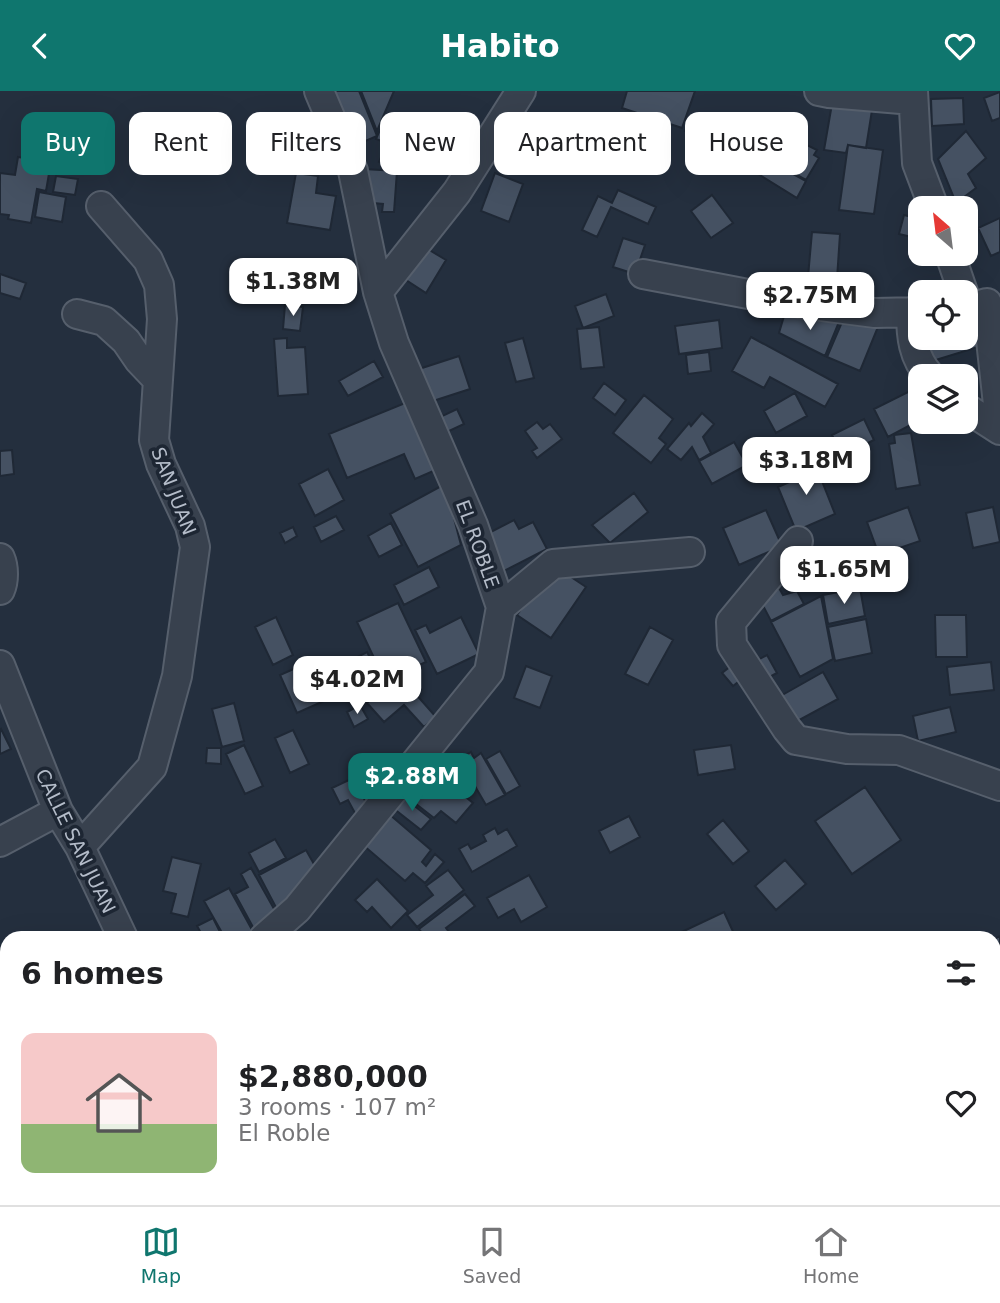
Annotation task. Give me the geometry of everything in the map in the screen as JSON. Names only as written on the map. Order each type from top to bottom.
[{"type":"street","name":"EL ROBLE","points":[[272,931],[297,909],[489,672],[501,607],[473,526],[394,343],[378,292],[352,171],[319,91]]},
{"type":"street","points":[[378,292],[457,192],[521,91]]},
{"type":"street","points":[[820,91],[913,96],[917,163],[929,196]]},
{"type":"street","name":"SAN JUAN","points":[[80,848],[152,767],[177,677],[195,547],[190,526],[161,464],[154,440],[162,319],[159,285],[148,260],[101,207]]},
{"type":"street","points":[[643,274],[789,302],[875,313],[908,312]]},
{"type":"street","points":[[978,303],[987,303],[1000,423]]},
{"type":"street","points":[[77,314],[104,321],[158,380]]},
{"type":"street","points":[[978,416],[1000,430]]},
{"type":"street","points":[[798,541],[731,622],[732,645],[796,740],[847,749],[899,750],[1000,786]]},
{"type":"street","points":[[501,607],[553,564],[691,552]]},
{"type":"street","points":[[0,558],[3,585],[0,590]]},
{"type":"street","name":"CALLE SAN JUAN","points":[[0,665],[58,811],[80,848],[120,931]]},
{"type":"street","points":[[0,842],[58,811]]},
{"type":"building","points":[[332,91],[359,91],[377,136],[366,141],[366,112],[340,112]]},
{"type":"building","points":[[361,91],[394,91],[385,112],[380,112],[377,131]]},
{"type":"building","points":[[627,91],[695,91],[688,112],[685,112],[682,128],[671,124],[671,112],[634,112],[622,108]]},
{"type":"building","points":[[1000,92],[1000,118],[992,121],[984,98]]},
{"type":"building","points":[[833,98],[873,104],[866,148],[848,145],[846,153],[824,150]]},
{"type":"building","points":[[963,98],[964,124],[932,126],[931,99]]},
{"type":"building","points":[[966,131],[986,158],[968,174],[976,188],[965,196],[953,196],[938,159]]},
{"type":"building","points":[[848,145],[883,150],[874,214],[839,210]]},
{"type":"building","points":[[808,146],[817,150],[814,155],[819,158],[806,180],[797,175],[808,175]]},
{"type":"building","points":[[18,157],[21,157],[21,175],[49,175],[46,191],[37,189],[31,223],[8,219],[9,215],[0,214],[0,173],[15,175]]},
{"type":"building","points":[[366,169],[380,170],[380,175],[397,175],[394,212],[382,212],[383,204],[362,202]]},
{"type":"building","points":[[296,175],[318,176],[316,193],[336,196],[330,230],[287,223]]},
{"type":"building","points":[[494,175],[523,184],[509,222],[481,211]]},
{"type":"building","points":[[760,175],[795,175],[806,181],[797,198]]},
{"type":"building","points":[[56,176],[78,179],[75,195],[53,192]]},
{"type":"building","points":[[618,190],[656,207],[648,224],[611,207],[597,237],[582,230],[598,196],[612,203]]},
{"type":"building","points":[[39,192],[66,197],[62,222],[35,217]]},
{"type":"building","points":[[712,195],[733,223],[711,238],[691,211]]},
{"type":"building","points":[[904,215],[908,216],[908,236],[899,234]]},
{"type":"building","points":[[1000,218],[1000,252],[991,256],[978,228]]},
{"type":"building","points":[[812,232],[840,234],[837,279],[808,277]]},
{"type":"building","points":[[623,238],[645,245],[635,274],[613,267]]},
{"type":"building","points":[[426,248],[446,260],[426,293],[406,280]]},
{"type":"building","points":[[0,274],[26,283],[20,299],[0,293]]},
{"type":"building","points":[[606,294],[614,316],[583,328],[575,306]]},
{"type":"building","points":[[285,305],[303,307],[300,331],[283,329]]},
{"type":"building","points":[[784,316],[839,322],[825,356],[779,333]]},
{"type":"building","points":[[719,320],[722,348],[679,354],[675,326]]},
{"type":"building","points":[[982,320],[978,347],[978,321]]},
{"type":"building","points":[[842,322],[880,322],[860,371],[827,357]]},
{"type":"building","points":[[599,327],[604,367],[581,369],[577,329]]},
{"type":"building","points":[[751,337],[838,384],[825,407],[770,377],[764,388],[732,371]]},
{"type":"building","points":[[287,338],[287,348],[305,347],[308,394],[278,396],[274,339]]},
{"type":"building","points":[[523,338],[534,378],[516,382],[505,343]]},
{"type":"building","points":[[921,350],[968,350],[926,363]]},
{"type":"building","points":[[709,352],[711,371],[688,374],[686,355]]},
{"type":"building","points":[[459,356],[470,389],[430,402],[419,369]]},
{"type":"building","points":[[374,361],[383,377],[348,396],[339,381]]},
{"type":"building","points":[[604,383],[626,400],[615,415],[593,398]]},
{"type":"building","points":[[908,392],[908,426],[888,437],[874,409]]},
{"type":"building","points":[[795,393],[807,416],[776,433],[764,411]]},
{"type":"building","points":[[644,395],[673,419],[659,438],[666,444],[651,463],[613,433]]},
{"type":"building","points":[[410,401],[438,469],[415,479],[404,454],[347,478],[329,434]]},
{"type":"building","points":[[457,409],[464,424],[447,432],[440,417]]},
{"type":"building","points":[[702,413],[714,424],[703,437],[711,453],[699,460],[692,447],[681,460],[667,449],[689,423],[691,426]]},
{"type":"building","points":[[864,419],[874,440],[842,456],[832,435]]},
{"type":"building","points":[[537,422],[543,429],[550,424],[562,439],[537,458],[532,451],[537,448],[525,431]]},
{"type":"building","points":[[911,434],[920,485],[896,489],[889,444],[895,443],[894,435]]},
{"type":"building","points":[[734,442],[747,465],[712,484],[699,461]]},
{"type":"building","points":[[12,450],[14,474],[0,476],[0,451]]},
{"type":"building","points":[[865,452],[870,468],[839,479],[833,463]]},
{"type":"building","points":[[814,461],[835,514],[796,531],[778,487],[794,480],[790,471]]},
{"type":"building","points":[[328,469],[344,500],[315,516],[299,484]]},
{"type":"building","points":[[445,484],[461,545],[418,567],[390,514]]},
{"type":"building","points":[[634,493],[648,512],[610,543],[592,525]]},
{"type":"building","points":[[908,507],[920,541],[879,555],[867,522]]},
{"type":"building","points":[[993,507],[1000,542],[973,548],[966,513]]},
{"type":"building","points":[[766,510],[782,546],[739,565],[723,528]]},
{"type":"building","points":[[336,516],[344,530],[321,542],[314,527]]},
{"type":"building","points":[[514,520],[519,529],[533,522],[547,549],[500,573],[481,537]]},
{"type":"building","points":[[391,523],[402,545],[379,557],[368,536]]},
{"type":"building","points":[[293,527],[297,536],[285,543],[280,533]]},
{"type":"building","points":[[429,567],[439,587],[404,605],[394,585]]},
{"type":"building","points":[[556,567],[586,587],[551,638],[517,615],[540,583]]},
{"type":"building","points":[[779,588],[783,595],[797,591],[804,604],[771,621],[758,596]]},
{"type":"building","points":[[860,588],[865,616],[828,624],[823,595]]},
{"type":"building","points":[[821,596],[833,659],[800,677],[771,622]]},
{"type":"building","points":[[398,603],[426,662],[385,681],[357,622]]},
{"type":"building","points":[[935,615],[966,615],[967,657],[936,657]]},
{"type":"building","points":[[276,617],[293,655],[273,665],[255,627]]},
{"type":"building","points":[[461,617],[479,654],[437,674],[415,630],[426,625],[430,633]]},
{"type":"building","points":[[866,619],[872,653],[835,661],[828,627]]},
{"type":"building","points":[[650,627],[673,640],[648,685],[625,674]]},
{"type":"building","points":[[367,652],[381,679],[343,698],[330,671]]},
{"type":"building","points":[[767,655],[777,673],[760,682],[750,664]]},
{"type":"building","points":[[316,659],[333,697],[297,713],[280,675]]},
{"type":"building","points":[[736,662],[747,675],[733,686],[722,673]]},
{"type":"building","points":[[991,662],[994,690],[950,695],[947,667]]},
{"type":"building","points":[[526,666],[552,676],[540,708],[514,698]]},
{"type":"building","points":[[823,672],[838,699],[792,724],[777,698]]},
{"type":"building","points":[[399,675],[436,717],[424,727],[404,705],[384,722],[367,703]]},
{"type":"building","points":[[234,703],[244,741],[222,747],[212,709]]},
{"type":"building","points":[[360,705],[368,719],[354,727],[347,712]]},
{"type":"building","points":[[950,707],[956,732],[918,741],[913,716]]},
{"type":"building","points":[[0,730],[11,749],[0,754]]},
{"type":"building","points":[[293,730],[309,764],[290,773],[275,738]]},
{"type":"building","points":[[244,745],[263,786],[245,794],[226,754]]},
{"type":"building","points":[[731,745],[735,769],[698,775],[694,750]]},
{"type":"building","points":[[207,748],[221,748],[221,764],[206,763]]},
{"type":"building","points":[[500,751],[520,786],[506,794],[486,759]]},
{"type":"building","points":[[471,752],[474,758],[481,753],[505,795],[486,805],[462,764],[469,761],[466,755]]},
{"type":"building","points":[[441,756],[459,770],[449,782],[431,768]]},
{"type":"building","points":[[430,768],[473,803],[456,823],[441,811],[434,818],[402,793],[412,781],[417,784]]},
{"type":"building","points":[[366,776],[377,799],[368,804],[357,781]]},
{"type":"building","points":[[353,778],[369,808],[356,815],[348,800],[340,804],[332,788]]},
{"type":"building","points":[[865,787],[901,840],[852,874],[815,821]]},
{"type":"building","points":[[402,796],[431,819],[421,830],[393,808]]},
{"type":"building","points":[[389,814],[431,850],[422,862],[426,866],[435,854],[444,862],[425,883],[413,873],[405,881],[363,845]]},
{"type":"building","points":[[629,816],[640,837],[610,853],[599,831]]},
{"type":"building","points":[[723,820],[749,851],[733,864],[707,834]]},
{"type":"building","points":[[495,828],[498,834],[507,829],[517,846],[472,872],[459,849],[468,844],[471,849],[486,841],[483,835]]},
{"type":"building","points":[[275,839],[286,858],[259,872],[249,853]]},
{"type":"building","points":[[306,850],[319,873],[280,915],[259,875]]},
{"type":"building","points":[[172,857],[201,864],[188,917],[171,913],[176,894],[163,891]]},
{"type":"building","points":[[785,860],[806,884],[776,910],[755,886]]},
{"type":"building","points":[[251,868],[278,916],[254,929],[235,894],[248,887],[241,874]]},
{"type":"building","points":[[448,870],[464,890],[417,927],[407,915],[433,895],[426,886]]},
{"type":"building","points":[[529,875],[547,907],[521,922],[514,909],[498,918],[487,898]]},
{"type":"building","points":[[377,879],[408,911],[391,928],[372,907],[367,912],[355,900]]},
{"type":"building","points":[[229,888],[253,931],[221,931],[204,901]]},
{"type":"building","points":[[465,894],[475,906],[446,928],[448,931],[419,929]]},
{"type":"building","points":[[724,912],[733,931],[684,931]]},
{"type":"building","points":[[213,918],[220,931],[200,931],[197,926]]}]
